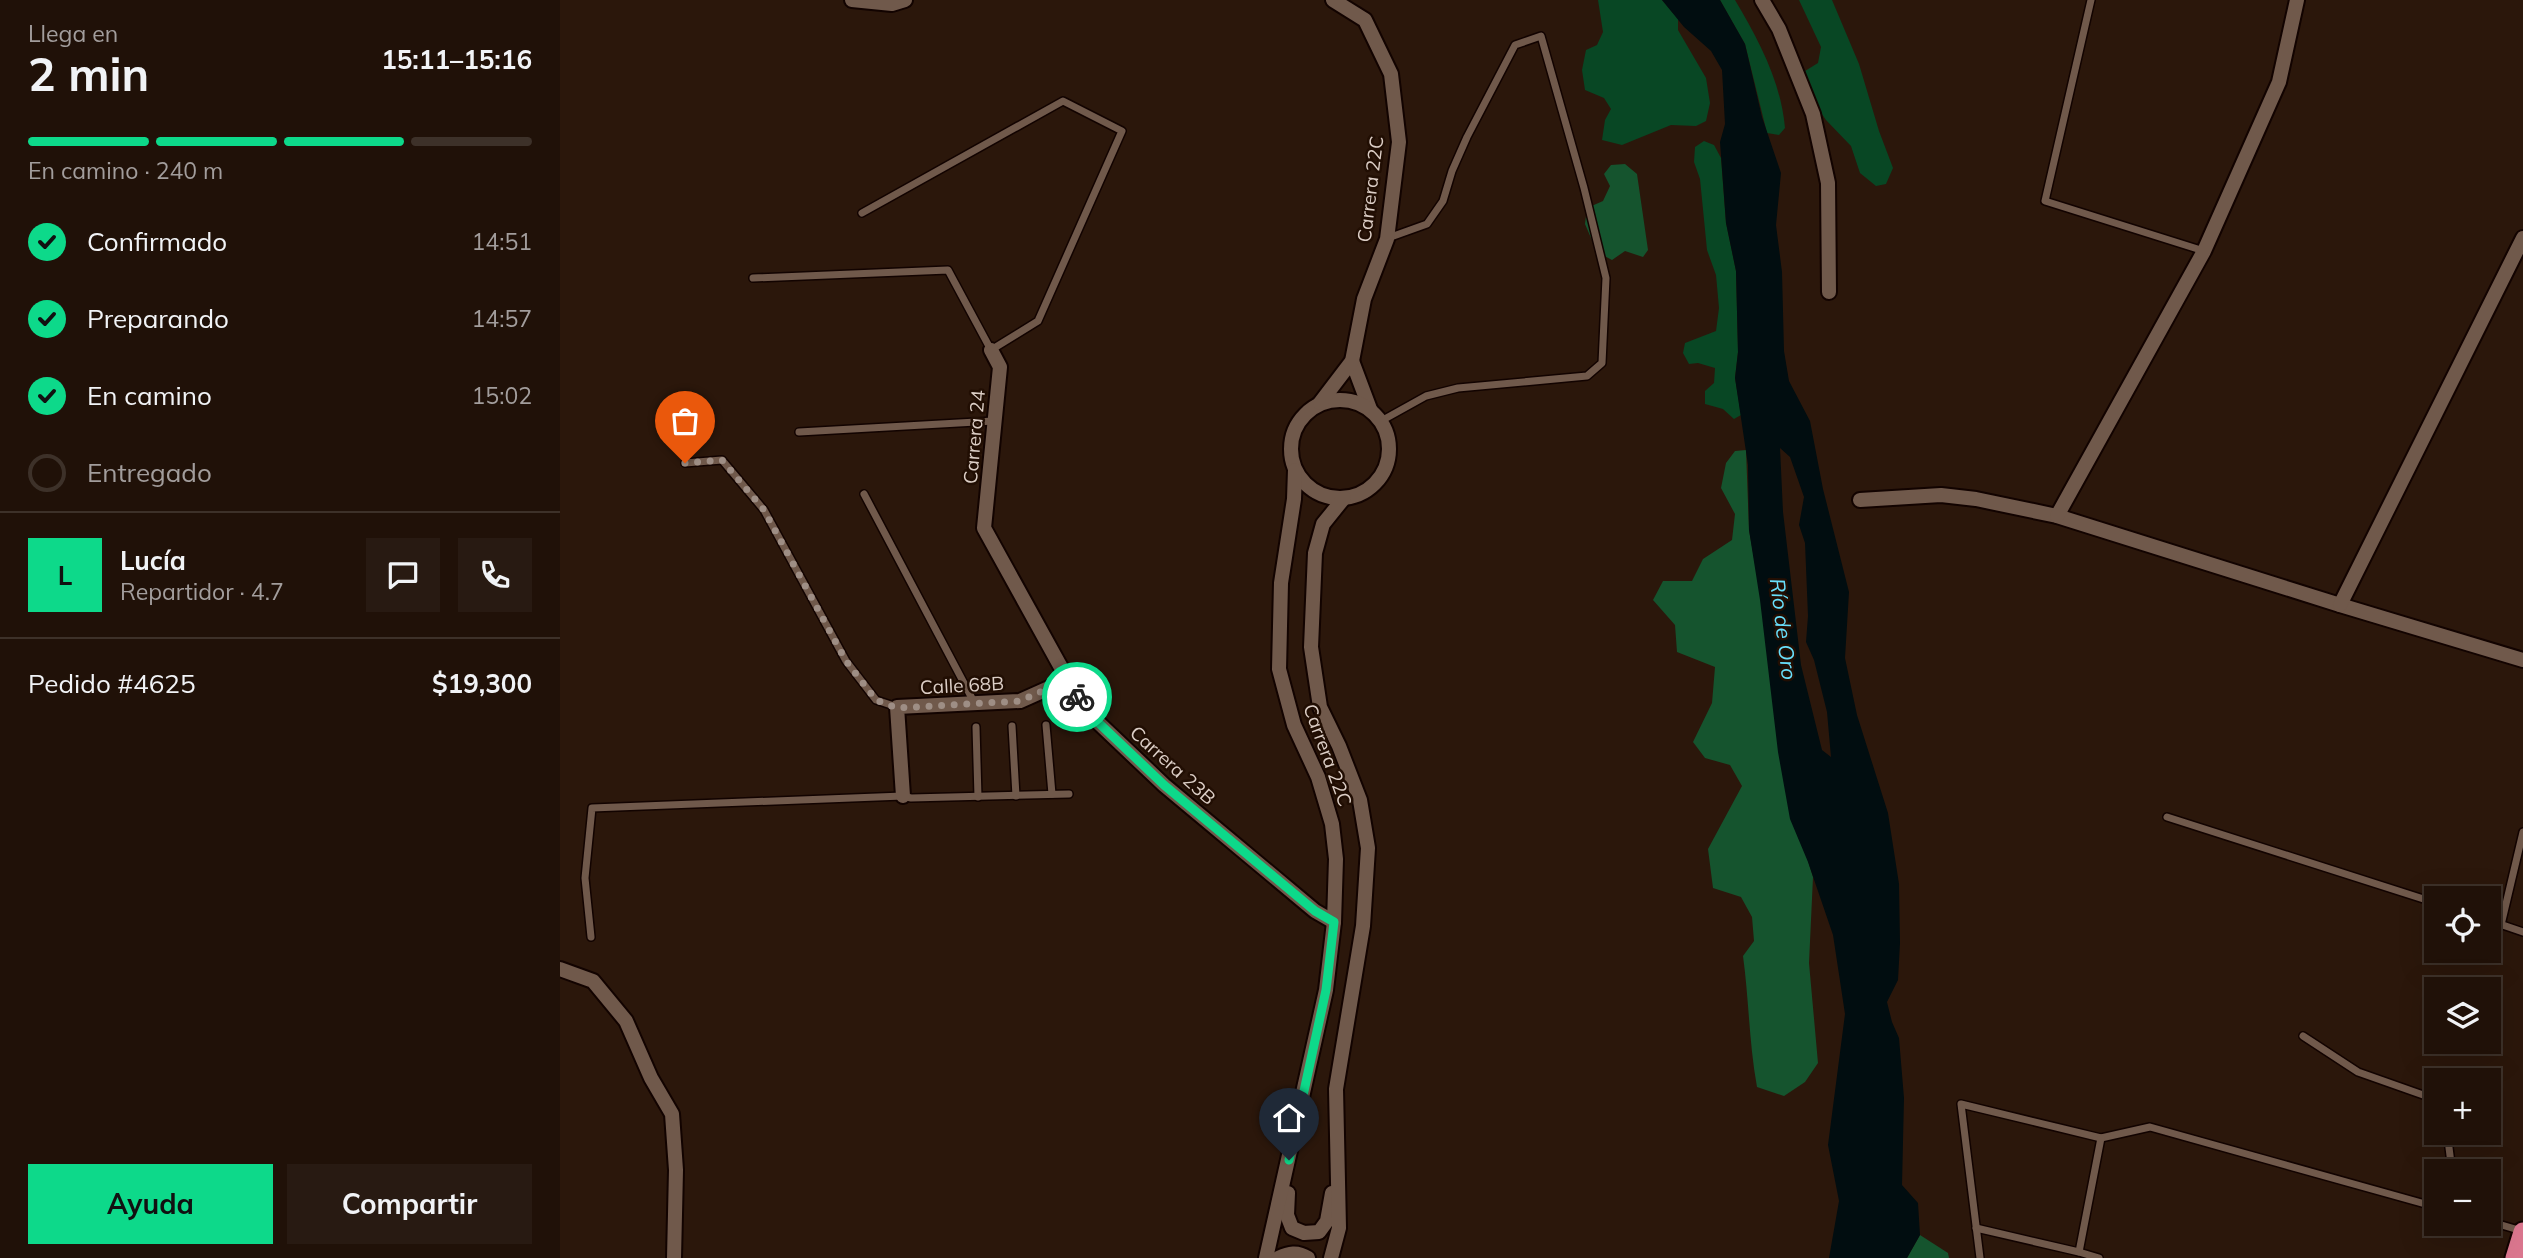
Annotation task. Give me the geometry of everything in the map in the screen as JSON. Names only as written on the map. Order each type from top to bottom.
[{"type":"highway","points":[[2515,1258],[2523,1232]]},
{"type":"street","points":[[852,0],[897,1]]},
{"type":"street","name":"Carrera 22C","points":[[1320,402],[1352,361],[1364,299],[1387,239],[1399,142],[1391,74],[1365,20],[1334,0]]},
{"type":"street","points":[[1762,0],[1779,29],[1813,114],[1828,183],[1829,292]]},
{"type":"street","points":[[2057,516],[2204,251],[2279,82],[2297,0]]},
{"type":"street","points":[[2340,606],[2523,238]]},
{"type":"street","name":"Carrera 24","points":[[984,528],[1000,367],[991,350]]},
{"type":"street","points":[[1352,361],[1370,409],[1381,421],[1389,438],[1390,450],[1383,473],[1367,490],[1345,498],[1321,494],[1311,488],[1295,470],[1290,447],[1292,435],[1304,415],[1320,402],[1348,400],[1370,409]]},
{"type":"street","name":"Carrera 22C","points":[[1266,1258],[1326,990],[1334,922],[1336,859],[1332,824],[1318,777],[1294,725],[1279,669],[1281,583],[1294,499],[1295,470]]},
{"type":"street","points":[[1860,500],[1941,495],[1976,499],[2057,516],[2340,606],[2523,660]]},
{"type":"street","name":"Carrera 22C","points":[[1331,1258],[1339,1228],[1336,1089],[1363,926],[1368,848],[1360,800],[1321,707],[1311,647],[1315,553],[1323,524],[1345,498]]},
{"type":"street","name":"Carrera 23B","points":[[984,528],[1084,709],[1164,785],[1315,911],[1334,922]]},
{"type":"street","name":"Calle 68B","points":[[897,708],[1020,701],[1067,680]]},
{"type":"street","points":[[897,708],[903,796]]},
{"type":"street","points":[[560,969],[593,981],[626,1021],[651,1078],[672,1114],[676,1170],[674,1258]]},
{"type":"street","points":[[1289,1160],[1287,1215],[1292,1228],[1304,1233],[1319,1232],[1327,1222],[1337,1162]]},
{"type":"street","points":[[1279,1258],[1291,1253],[1308,1258]]},
{"type":"lane","points":[[2091,0],[2045,201],[2204,251]]},
{"type":"lane","points":[[1381,421],[1426,396],[1458,388],[1587,376],[1602,363],[1606,278],[1541,36],[1515,45],[1467,137],[1452,171],[1443,201],[1427,224],[1387,239]]},
{"type":"lane","points":[[753,278],[948,270],[991,350],[1038,321],[1122,131],[1063,101],[862,213]]},
{"type":"lane","points":[[799,432],[995,421]]},
{"type":"lane","points":[[685,463],[722,460],[742,482],[764,510],[846,661],[876,700],[897,708]]},
{"type":"lane","points":[[864,494],[975,704]]},
{"type":"lane","points":[[1046,724],[1052,794]]},
{"type":"lane","points":[[1012,726],[1016,796]]},
{"type":"lane","points":[[976,727],[978,797]]},
{"type":"lane","points":[[591,937],[585,878],[592,808],[903,796],[911,799],[1069,794]]},
{"type":"lane","points":[[2167,817],[2424,899]]},
{"type":"lane","points":[[2523,832],[2501,925],[2523,932]]},
{"type":"lane","points":[[2302,1036],[2358,1072],[2424,1095]]},
{"type":"lane","points":[[1980,1258],[1961,1104],[2101,1138],[2150,1127],[2424,1204]]},
{"type":"lane","points":[[2079,1252],[2101,1138]]},
{"type":"lane","points":[[2501,1225],[2523,1232]]},
{"type":"lane","points":[[1976,1228],[2099,1258]]},
{"type":"green space","points":[[1598,0],[1662,0],[1678,19],[1678,30],[1706,78],[1710,103],[1706,121],[1696,126],[1671,125],[1622,145],[1602,140],[1605,120],[1611,109],[1604,98],[1585,90],[1582,70],[1586,50],[1597,45],[1603,32]]},
{"type":"green space","points":[[1720,0],[1735,0],[1767,61],[1783,111],[1785,128],[1779,135],[1767,133],[1745,44]]},
{"type":"green space","points":[[1799,0],[1832,0],[1859,64],[1893,168],[1886,184],[1876,186],[1860,173],[1851,146],[1826,120],[1806,91],[1805,71],[1818,63],[1821,47]]},
{"type":"green space","points":[[1704,141],[1714,145],[1721,158],[1726,223],[1736,271],[1738,352],[1735,378],[1741,415],[1734,419],[1723,409],[1705,404],[1705,391],[1714,383],[1715,368],[1698,363],[1689,364],[1683,353],[1685,343],[1716,331],[1719,308],[1716,275],[1707,250],[1700,179],[1694,162],[1695,147]]},
{"type":"green space","points":[[1625,164],[1637,174],[1648,250],[1643,257],[1625,251],[1612,260],[1597,252],[1585,224],[1587,208],[1603,201],[1610,186],[1604,174],[1611,165]]},
{"type":"green space","points":[[1746,450],[1749,530],[1813,877],[1809,963],[1818,1063],[1805,1082],[1784,1096],[1757,1087],[1743,956],[1754,941],[1752,917],[1741,897],[1713,888],[1708,849],[1742,786],[1730,765],[1705,758],[1693,742],[1712,703],[1715,667],[1677,652],[1675,625],[1653,600],[1663,581],[1692,581],[1703,559],[1732,540],[1735,514],[1721,488],[1726,463],[1735,451]]},
{"type":"green space","points":[[1920,1235],[1948,1253],[1949,1258],[1907,1258]]},
{"type":"water","name":"Río de Oro","points":[[1662,0],[1720,0],[1745,44],[1762,117],[1781,173],[1776,225],[1782,272],[1784,351],[1789,381],[1810,421],[1823,489],[1849,592],[1845,658],[1857,715],[1888,813],[1899,884],[1898,980],[1887,1002],[1899,1038],[1904,1098],[1902,1185],[1918,1203],[1920,1235],[1907,1258],[1829,1258],[1839,1201],[1828,1145],[1845,1014],[1833,935],[1790,819],[1778,752],[1749,530],[1748,465],[1735,378],[1738,352],[1736,271],[1726,223],[1720,142],[1725,124],[1722,70],[1711,51],[1684,27]],"holes":[[[1780,448],[1790,457],[1804,497],[1799,525],[1805,543],[1808,616],[1806,642],[1814,660],[1827,712],[1831,757],[1822,750],[1801,665],[1783,512]]]},
{"type":"way so far","points":[[685,463],[722,460],[742,482],[764,510],[846,661],[876,700],[897,708],[1020,701],[1067,680],[1077,697]]},
{"type":"route","points":[[1077,697],[1084,709],[1164,785],[1315,911],[1334,922],[1326,990],[1289,1160]]}]
